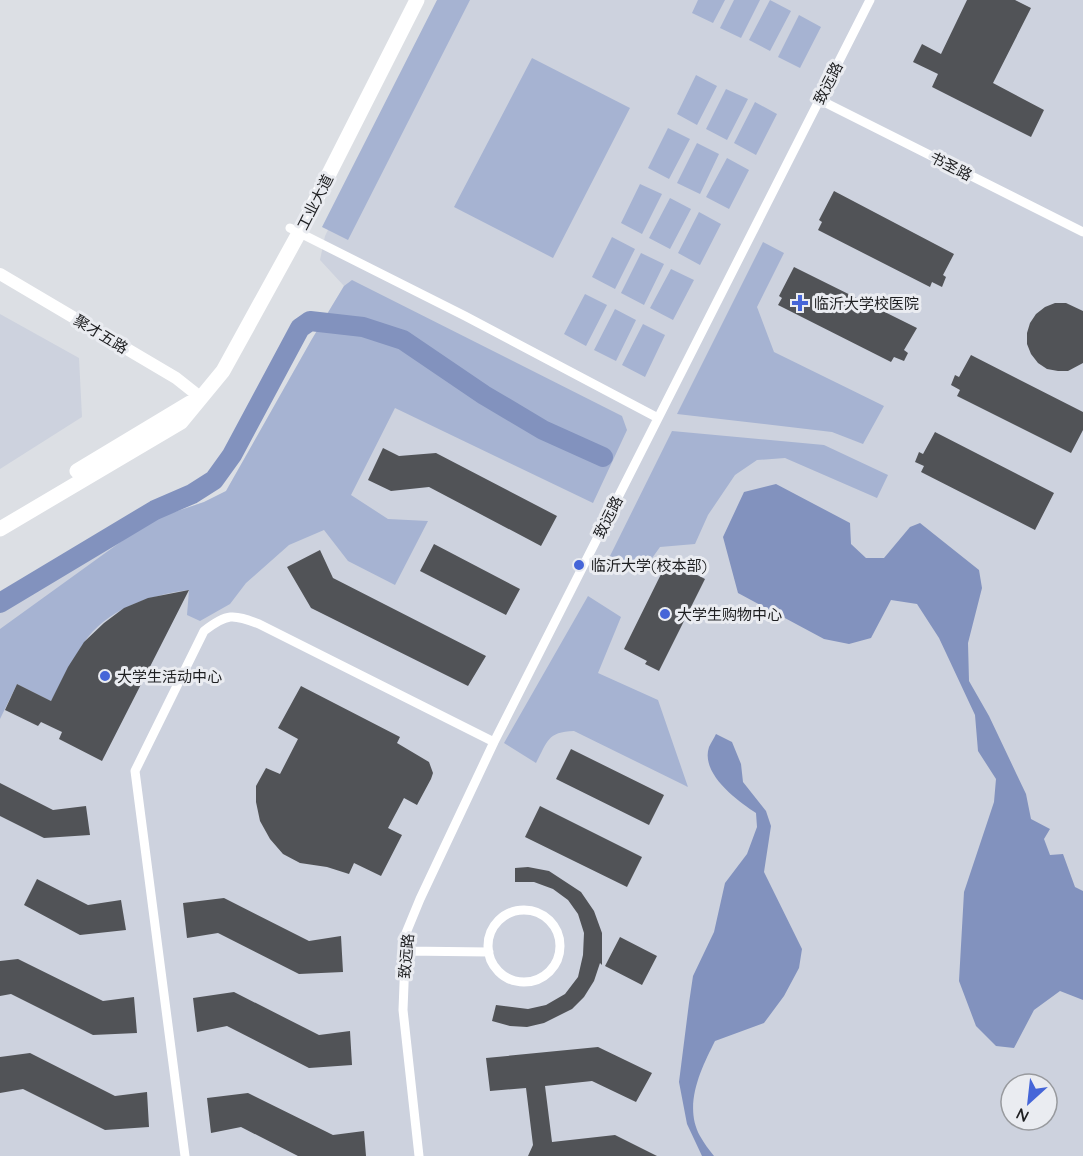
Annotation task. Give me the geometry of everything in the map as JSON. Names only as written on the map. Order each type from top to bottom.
[{"type":"main road","name":"工业大道","points":[[295,230],[406,0]]},
{"type":"main road","name":"工业大道","points":[[0,529],[181,422],[200,397],[214,367],[295,230],[417,0]]},
{"type":"main road","points":[[0,517],[200,397]]},
{"type":"street","name":"致远路","points":[[419,1156],[403,1010],[406,933],[494,742],[870,0]]},
{"type":"street","name":"书圣路","points":[[819,100],[1083,232]]},
{"type":"street","points":[[295,230],[465,316],[658,418]]},
{"type":"street","name":"聚才五路","points":[[0,274],[176,378],[200,397]]},
{"type":"street","points":[[185,1156],[135,771],[204,631],[220,619],[238,616],[259,624],[494,742]]},
{"type":"street","points":[[514,911],[538,912],[554,925],[561,940],[561,951],[553,969],[545,977],[534,982],[522,983],[510,980],[494,967],[489,952],[489,935],[495,924],[514,911]]},
{"type":"street","points":[[405,951],[489,952]]},
{"type":"shaded area","points":[[437,0],[470,0],[348,240],[322,227]]},
{"type":"shaded area","name":"临沂大学(校本部)","points":[[442,0],[1083,0],[1083,1156],[0,1156],[0,611],[151,520],[204,502],[226,491],[344,286],[320,260],[325,236]]},
{"type":"shaded area","points":[[698,0],[725,0],[713,23],[692,13]]},
{"type":"shaded area","points":[[734,0],[760,0],[741,38],[720,28]]},
{"type":"shaded area","points":[[770,0],[791,11],[770,51],[749,40]]},
{"type":"shaded area","points":[[799,15],[821,27],[800,68],[778,57]]},
{"type":"shaded area","points":[[532,58],[630,108],[553,258],[454,207]]},
{"type":"shaded area","points":[[696,75],[717,86],[697,125],[677,114]]},
{"type":"shaded area","points":[[726,89],[748,99],[727,140],[706,129]]},
{"type":"shaded area","points":[[755,102],[777,114],[756,155],[734,143]]},
{"type":"shaded area","points":[[668,128],[690,139],[669,179],[648,168]]},
{"type":"shaded area","points":[[697,143],[719,154],[700,194],[677,183]]},
{"type":"shaded area","points":[[727,158],[749,170],[729,209],[706,197]]},
{"type":"shaded area","points":[[640,184],[662,194],[642,234],[621,223]]},
{"type":"shaded area","points":[[670,198],[691,209],[670,249],[649,238]]},
{"type":"shaded area","points":[[699,212],[721,224],[700,265],[678,253]]},
{"type":"shaded area","points":[[612,237],[635,249],[615,289],[592,277]]},
{"type":"shaded area","points":[[763,242],[784,253],[757,307],[774,352],[884,406],[863,444],[832,432],[677,414]]},
{"type":"shaded area","points":[[641,253],[664,264],[644,305],[621,293]]},
{"type":"shaded area","points":[[671,269],[694,280],[673,320],[650,308]]},
{"type":"shaded area","points":[[352,280],[622,416],[627,430],[593,503],[395,408],[351,495],[388,519],[428,521],[395,585],[348,561],[324,530],[289,545],[246,583],[230,604],[200,621],[187,615],[189,590],[144,600],[116,613],[93,632],[83,644],[51,701],[17,684],[0,719],[0,629],[151,520],[204,502],[226,491],[312,339],[344,286]]},
{"type":"shaded area","points":[[585,294],[607,305],[586,346],[564,334]]},
{"type":"shaded area","points":[[615,309],[636,320],[616,361],[594,350]]},
{"type":"shaded area","points":[[0,314],[79,358],[82,417],[0,469]]},
{"type":"shaded area","points":[[643,324],[665,335],[645,377],[622,365]]},
{"type":"shaded area","points":[[672,431],[824,445],[888,475],[877,498],[785,458],[757,460],[735,475],[708,515],[695,544],[660,547],[645,568],[610,556]]},
{"type":"shaded area","points":[[776,484],[850,523],[851,544],[866,558],[884,558],[910,527],[920,523],[979,570],[982,588],[968,643],[969,681],[989,716],[1026,794],[1031,819],[1050,829],[1044,839],[1050,855],[1063,854],[1075,887],[1083,891],[1083,1000],[1060,991],[1034,1010],[1014,1048],[996,1046],[976,1026],[959,981],[964,892],[994,802],[996,779],[978,751],[975,715],[939,638],[917,604],[891,600],[871,638],[849,644],[824,639],[738,593],[723,537],[744,492]]},
{"type":"shaded area","points":[[588,596],[621,617],[598,673],[658,700],[688,787],[574,731],[558,733],[549,739],[536,763],[504,743]]},
{"type":"shaded area","points":[[716,734],[732,742],[741,764],[743,782],[766,811],[771,826],[764,872],[802,949],[799,968],[784,996],[764,1023],[715,1041],[700,1075],[694,1100],[695,1124],[714,1156],[702,1156],[687,1124],[679,1082],[693,976],[714,932],[725,883],[747,854],[757,827],[756,813],[722,786],[710,767],[709,747]]},
{"type":"building","points":[[967,0],[1015,0],[1031,8],[993,83],[1044,110],[1031,137],[932,87],[938,74],[913,62],[922,44],[941,54]]},
{"type":"building","points":[[834,191],[954,254],[943,275],[946,277],[942,287],[932,282],[930,287],[818,230],[822,222],[819,220]]},
{"type":"building","points":[[794,267],[917,328],[904,350],[908,353],[904,361],[894,357],[891,362],[778,305],[782,298],[779,296]]},
{"type":"building","points":[[1055,303],[1066,303],[1083,311],[1083,363],[1068,371],[1047,369],[1038,363],[1027,344],[1030,323],[1036,314]]},
{"type":"building","points":[[971,355],[1083,412],[1083,430],[1071,453],[957,396],[960,390],[951,385],[955,375],[959,377]]},
{"type":"building","points":[[935,432],[1054,493],[1035,530],[921,472],[924,466],[915,462],[919,452],[923,454]]},
{"type":"building","points":[[383,448],[399,456],[436,453],[557,516],[541,546],[429,487],[391,491],[368,480]]},
{"type":"building","points":[[434,544],[520,589],[506,615],[420,571]]},
{"type":"building","points":[[320,550],[333,578],[486,656],[468,686],[311,608],[287,567]]},
{"type":"building","name":"大学生购物中心","points":[[668,560],[705,579],[659,671],[645,664],[647,661],[624,649]]},
{"type":"building","name":"大学生活动中心","points":[[189,590],[102,761],[59,739],[62,732],[41,722],[38,726],[5,710],[17,684],[51,701],[84,642],[124,608],[148,598]]},
{"type":"building","points":[[301,686],[400,737],[397,743],[429,762],[433,773],[417,805],[404,798],[388,828],[402,835],[381,876],[354,863],[349,874],[327,867],[300,863],[283,854],[270,839],[260,821],[256,802],[256,786],[266,768],[280,774],[298,739],[278,728]]},
{"type":"building","points":[[571,749],[664,795],[649,825],[556,779]]},
{"type":"building","points":[[0,783],[53,810],[86,806],[90,835],[44,838],[0,816]]},
{"type":"building","points":[[540,806],[642,857],[627,887],[525,837]]},
{"type":"building","points":[[528,867],[549,871],[581,892],[594,911],[602,933],[602,965],[600,963],[594,981],[584,997],[572,1009],[544,1023],[527,1027],[510,1026],[492,1021],[496,1005],[528,1009],[546,1005],[565,994],[578,977],[583,955],[584,933],[578,914],[568,900],[553,889],[534,882],[515,882],[515,868]]},
{"type":"building","points":[[37,879],[88,905],[121,900],[126,930],[80,935],[24,905]]},
{"type":"building","points":[[224,898],[309,941],[341,936],[343,972],[299,974],[218,933],[187,938],[183,903]]},
{"type":"building","points":[[620,937],[657,956],[642,985],[605,966]]},
{"type":"building","points":[[18,959],[103,1001],[134,997],[137,1033],[93,1035],[11,994],[0,996],[0,961]]},
{"type":"building","points":[[234,992],[319,1035],[350,1031],[352,1065],[309,1068],[227,1026],[197,1032],[193,998]]},
{"type":"building","points":[[598,1047],[652,1073],[636,1102],[592,1081],[545,1086],[552,1142],[615,1135],[657,1156],[528,1156],[533,1145],[526,1088],[490,1091],[486,1058]]},
{"type":"building","points":[[30,1053],[115,1096],[147,1092],[149,1127],[105,1130],[23,1089],[0,1093],[0,1057]]},
{"type":"building","points":[[248,1093],[333,1135],[364,1131],[366,1156],[298,1156],[241,1127],[211,1133],[207,1098]]},
{"type":"waterway","points":[[0,603],[155,510],[192,494],[214,480],[232,455],[300,328],[310,321],[363,327],[403,340],[484,395],[543,430],[603,457]]},
{"type":"place","name":"临沂大学校医院","points":[[800,303]]},
{"type":"place","name":"临沂大学(校本部)","points":[[579,565]]},
{"type":"place","name":"大学生购物中心","points":[[665,614]]},
{"type":"place","name":"大学生活动中心","points":[[105,676]]}]
